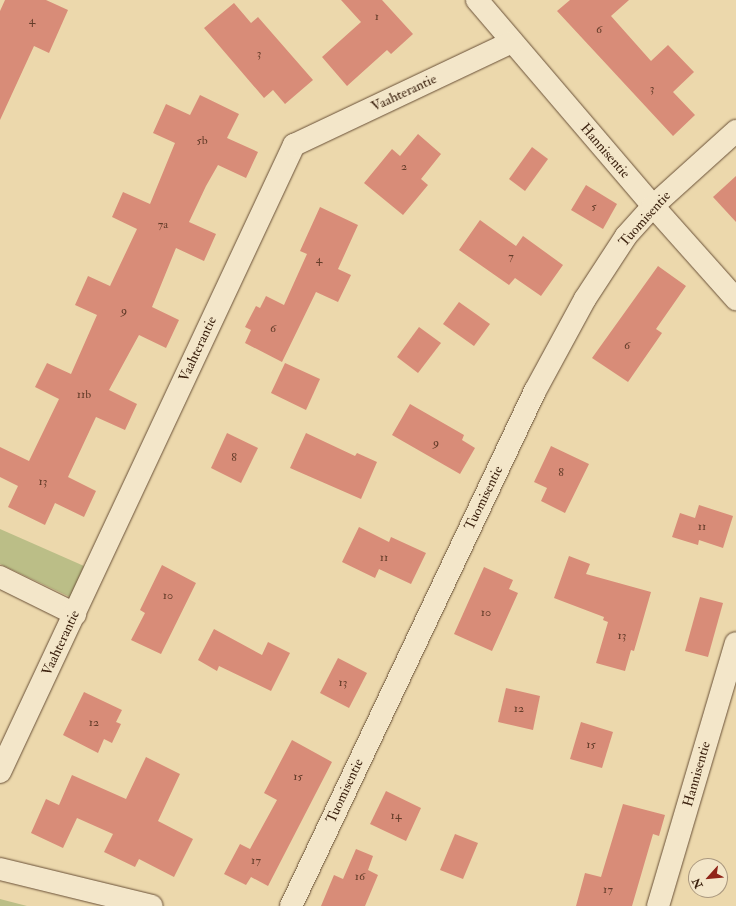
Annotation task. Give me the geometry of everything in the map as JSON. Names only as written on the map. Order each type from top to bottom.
[{"type":"street","name":"Hannisentie","points":[[477,0],[653,206],[736,299]]},
{"type":"street","name":"Vaahterantie","points":[[0,772],[294,145],[512,42]]},
{"type":"street","name":"Tuomisentie","points":[[291,906],[535,391],[585,299],[626,236],[653,206],[736,131]]},
{"type":"street","points":[[0,577],[75,614]]},
{"type":"street","name":"Hannisentie","points":[[658,906],[736,643]]},
{"type":"street","points":[[0,869],[152,906]]},
{"type":"green space","points":[[0,529],[84,566],[70,597],[0,564]]},
{"type":"green space","points":[[0,899],[27,906],[0,906]]},
{"type":"building","points":[[5,0],[46,0],[68,10],[49,53],[34,46],[0,120],[0,11]]},
{"type":"building","points":[[341,0],[382,0],[413,34],[391,54],[387,50],[347,86],[322,57],[361,22]]},
{"type":"building","points":[[570,0],[629,0],[611,16],[651,61],[668,45],[694,72],[673,92],[695,115],[673,136],[557,11]]},
{"type":"building","points":[[234,3],[251,23],[258,17],[313,80],[285,104],[273,90],[264,98],[204,28]]},
{"type":"building","points":[[200,95],[239,114],[227,138],[258,152],[246,178],[218,165],[206,186],[189,222],[216,234],[204,261],[176,248],[152,307],[179,320],[166,348],[139,335],[109,390],[137,404],[125,430],[96,417],[68,477],[96,491],[84,517],[55,503],[45,525],[8,507],[18,486],[0,477],[0,447],[29,461],[59,399],[35,387],[47,363],[71,374],[97,315],[75,305],[88,276],[110,286],[137,229],[112,217],[123,192],[150,204],[175,143],[153,133],[166,104],[190,115]]},
{"type":"building","points":[[418,134],[441,154],[421,179],[428,185],[403,215],[364,183],[392,149],[400,156]]},
{"type":"building","points":[[532,147],[548,159],[525,191],[509,179]]},
{"type":"building","points":[[736,176],[736,222],[713,197]]},
{"type":"building","points":[[586,185],[617,204],[603,229],[571,210]]},
{"type":"building","points":[[320,207],[358,225],[338,269],[351,275],[338,302],[316,292],[282,362],[245,343],[251,330],[245,327],[256,306],[260,308],[266,296],[284,305],[307,254],[300,251]]},
{"type":"building","points":[[480,220],[516,246],[523,236],[563,265],[541,296],[515,278],[509,285],[459,250]]},
{"type":"building","points":[[658,266],[686,286],[656,329],[662,333],[628,382],[592,358]]},
{"type":"building","points":[[459,302],[490,324],[474,346],[443,324]]},
{"type":"building","points":[[419,327],[441,343],[418,373],[397,357]]},
{"type":"building","points":[[285,363],[320,379],[306,410],[271,393]]},
{"type":"building","points":[[410,404],[464,435],[462,440],[475,448],[460,474],[392,435]]},
{"type":"building","points":[[227,433],[258,448],[241,483],[211,468]]},
{"type":"building","points":[[306,433],[355,456],[357,453],[377,462],[361,499],[290,468]]},
{"type":"building","points":[[551,446],[589,464],[565,513],[541,501],[547,488],[534,482]]},
{"type":"building","points":[[699,505],[733,516],[723,548],[699,540],[698,545],[672,537],[680,513],[695,518]]},
{"type":"building","points":[[359,527],[389,542],[391,537],[426,553],[411,584],[379,569],[375,578],[342,562]]},
{"type":"building","points":[[569,556],[590,564],[586,574],[651,592],[634,651],[631,650],[625,671],[596,663],[608,622],[603,620],[604,617],[554,598]]},
{"type":"building","points":[[162,565],[196,583],[161,654],[131,640],[145,613],[140,610]]},
{"type":"building","points":[[484,567],[513,580],[509,589],[518,593],[492,651],[454,634]]},
{"type":"building","points":[[700,597],[723,603],[708,657],[685,651]]},
{"type":"building","points":[[214,629],[262,655],[268,642],[290,653],[271,691],[219,666],[217,671],[198,660]]},
{"type":"building","points":[[338,658],[367,673],[349,708],[320,693]]},
{"type":"building","points":[[506,688],[540,696],[533,730],[498,722]]},
{"type":"building","points":[[84,692],[122,710],[116,722],[121,724],[112,743],[104,739],[98,753],[63,735]]},
{"type":"building","points":[[581,722],[613,732],[602,768],[570,759]]},
{"type":"building","points":[[292,740],[332,762],[268,886],[251,877],[246,885],[224,874],[240,844],[250,849],[277,800],[264,793]]},
{"type":"building","points":[[146,757],[180,774],[158,821],[193,839],[174,877],[139,859],[135,867],[104,852],[113,834],[77,818],[63,848],[31,833],[46,799],[59,805],[72,775],[126,799]]},
{"type":"building","points":[[386,791],[421,808],[406,841],[370,824]]},
{"type":"building","points":[[623,804],[665,815],[659,836],[653,834],[632,906],[576,906],[585,873],[601,877]]},
{"type":"building","points":[[455,834],[478,843],[463,879],[440,870]]},
{"type":"building","points":[[356,849],[373,856],[368,870],[378,875],[365,906],[321,906],[334,875],[343,879]]}]
